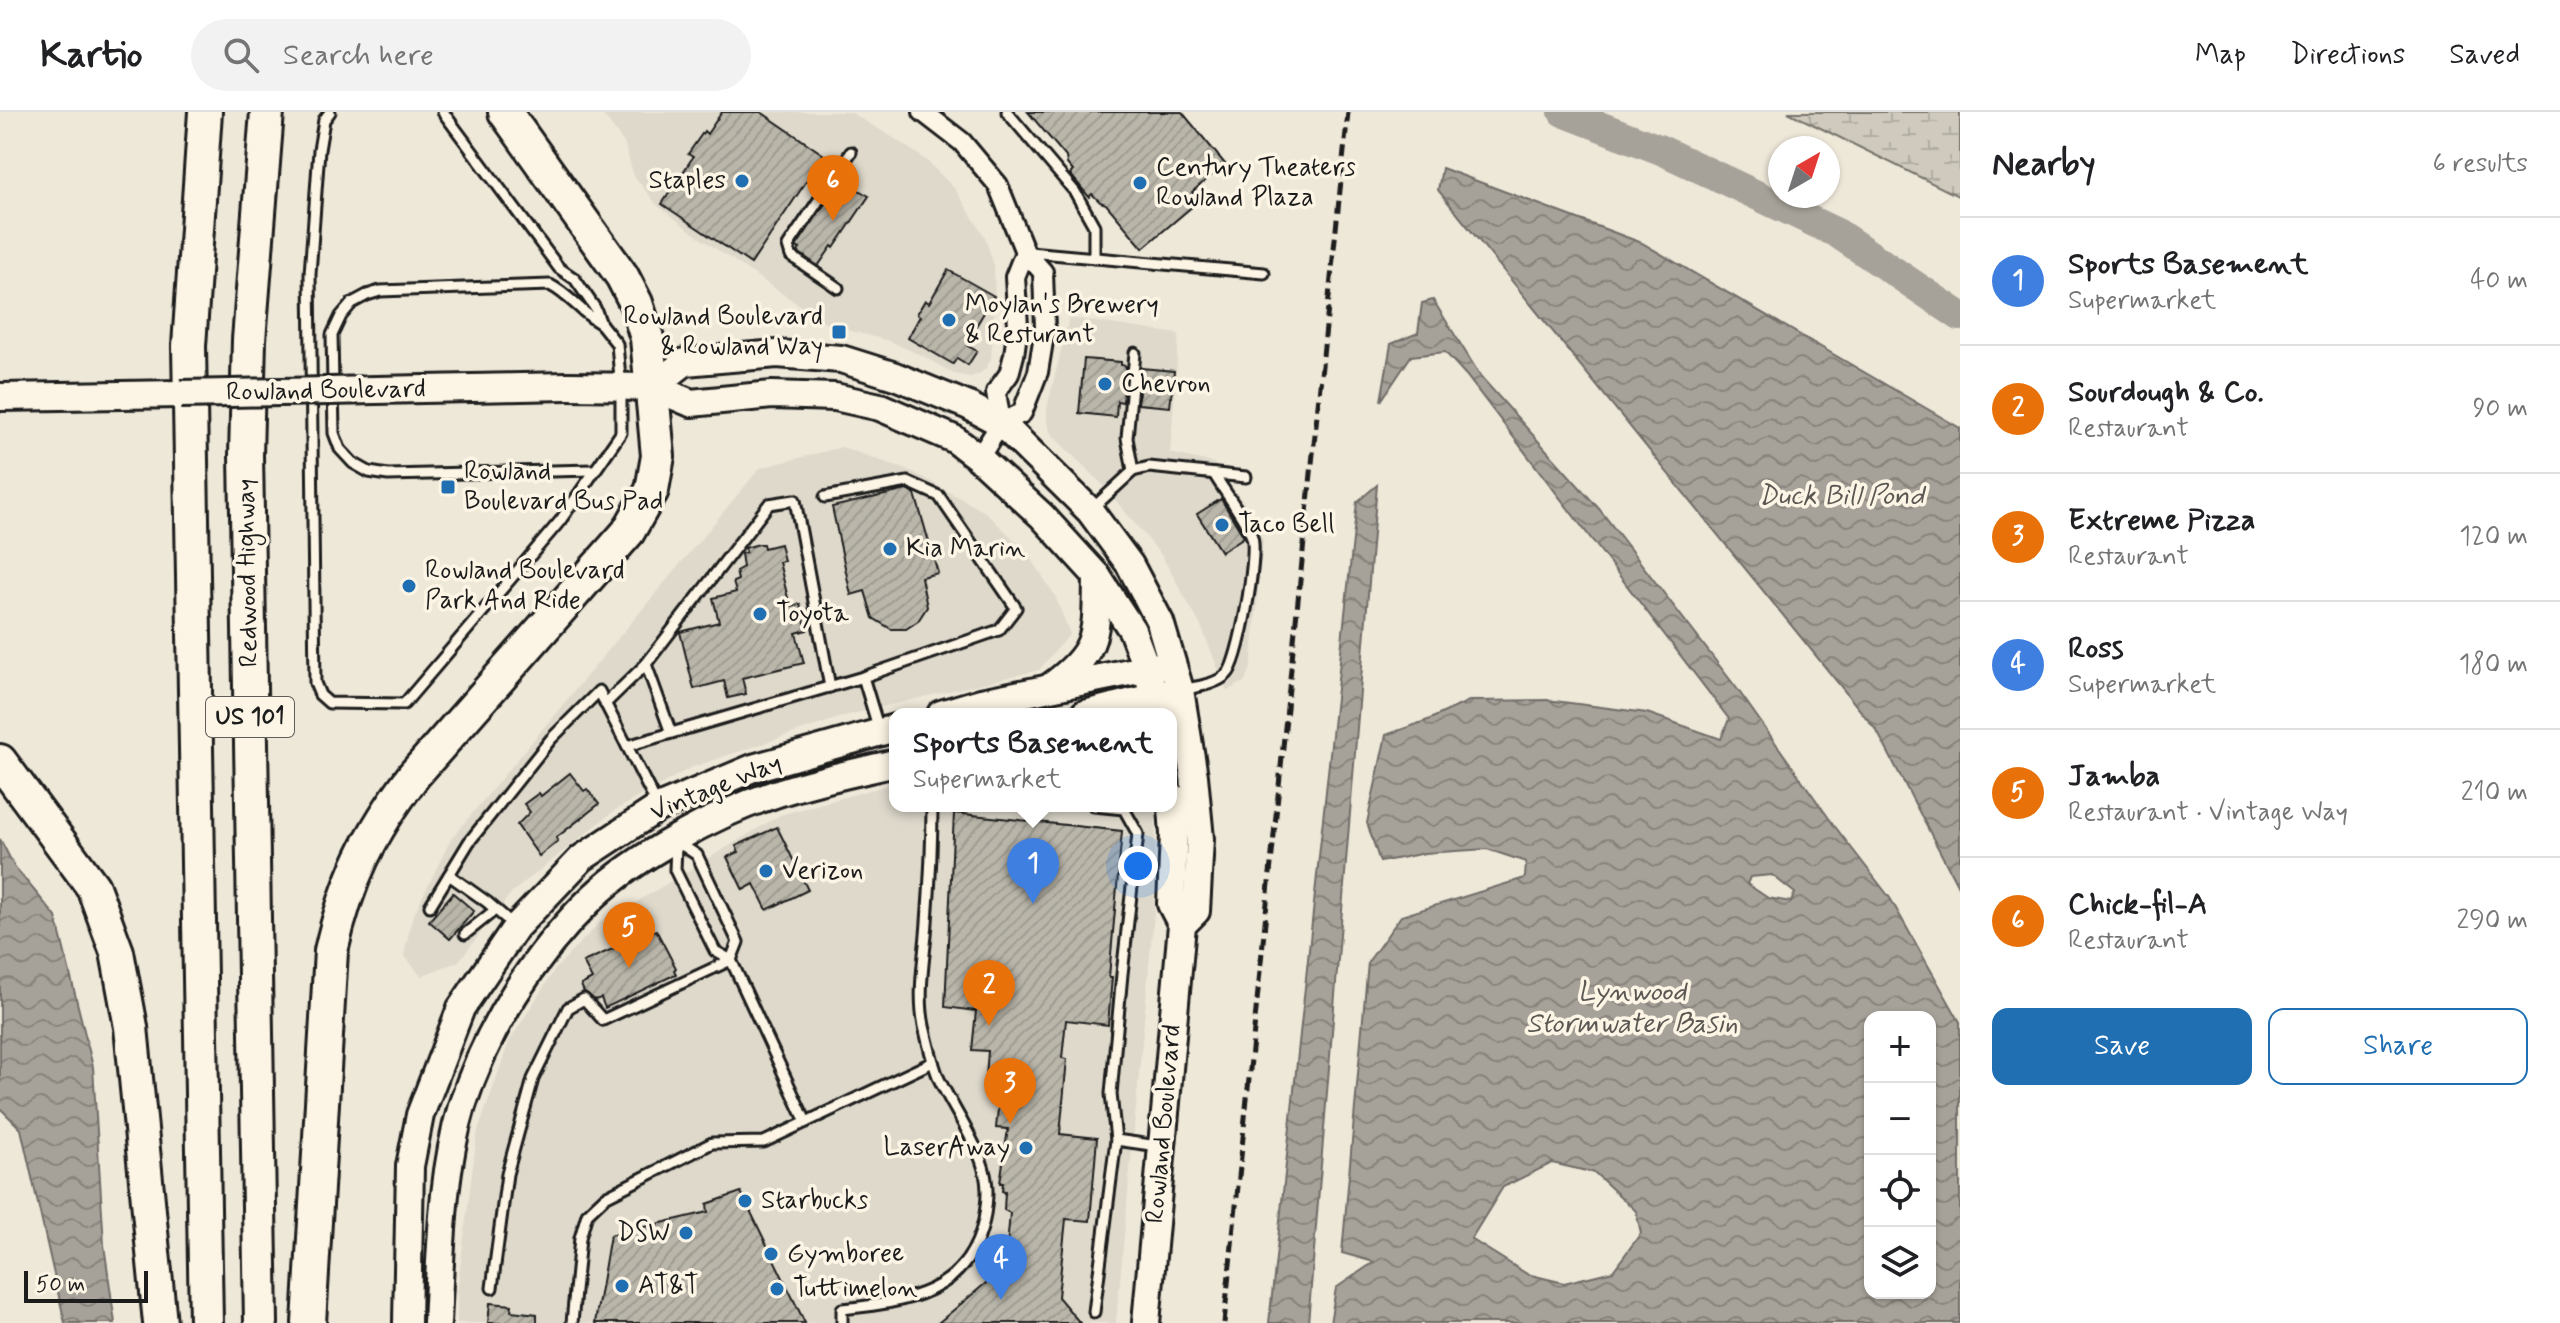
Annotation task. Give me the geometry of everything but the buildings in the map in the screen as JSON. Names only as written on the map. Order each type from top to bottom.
[{"type":"highway","name":"US 101","points":[[205,112],[189,346],[206,1323]]},
{"type":"highway","name":"Redwood Highway","points":[[261,1323],[246,455],[249,340],[267,112]]},
{"type":"highway","points":[[309,1323],[331,951],[341,906],[376,829],[406,786],[628,532],[652,490],[658,456],[637,388],[647,338],[639,312],[622,276],[505,112]]},
{"type":"highway","points":[[0,761],[93,887],[117,952],[131,1027],[160,1323]]},
{"type":"street","points":[[923,112],[962,142],[998,185],[1025,252],[1043,272],[1045,329],[1038,372],[1022,413],[1001,423],[979,458]]},
{"type":"street","points":[[1001,423],[996,392],[1009,374],[1014,355],[1018,326],[1015,277],[1025,252]]},
{"type":"street","points":[[639,312],[649,318],[658,344],[678,351],[769,342],[789,355]]},
{"type":"street","name":"Rowland Boulevard","points":[[637,388],[685,362],[789,355],[841,359],[895,376],[969,406],[1001,423],[1090,511],[1130,565],[1160,622],[1159,666],[1165,700]]},
{"type":"street","name":"Rowland Boulevard","points":[[0,397],[567,386],[637,388],[691,403],[772,395],[835,397],[880,407],[954,439],[1042,516],[1097,576],[1159,666]]},
{"type":"street","points":[[1047,689],[1070,672],[1088,652],[1096,629],[1097,576]]},
{"type":"street","points":[[961,708],[1159,666]]},
{"type":"street","points":[[1119,708],[1165,700]]},
{"type":"street","name":"Vintage Way","points":[[407,1323],[410,1166],[420,1115],[461,1008],[516,927],[582,858],[658,808],[753,768],[887,730]]},
{"type":"street","name":"Rowland Boulevard","points":[[1177,731],[1194,776],[1200,839],[1196,911],[1182,925]]},
{"type":"street","name":"Vintage Way","points":[[437,1323],[444,1192],[462,1107],[491,1035],[535,962],[594,896],[641,861],[714,819],[772,795],[889,765]]},
{"type":"street","points":[[658,808],[676,841]]},
{"type":"street","name":"Rowland Boulevard","points":[[1146,1323],[1182,925],[1171,904],[1172,812]]},
{"type":"lane","points":[[330,112],[324,120],[319,150],[310,274],[315,683],[320,695],[329,703],[404,704],[560,521],[621,433],[637,388],[617,344],[601,324],[595,308],[575,279],[559,268],[443,112]]},
{"type":"lane","points":[[1007,112],[1075,192],[1094,226],[1094,258]]},
{"type":"lane","points":[[838,288],[791,256],[788,246],[851,152]]},
{"type":"lane","points":[[1025,252],[1264,273]]},
{"type":"lane","points":[[593,470],[388,475],[369,472],[353,463],[340,449],[334,433],[332,335],[341,316],[352,303],[380,291],[550,285],[566,294],[586,316],[601,324]]},
{"type":"lane","points":[[1133,471],[1127,438],[1135,353]]},
{"type":"lane","points":[[1090,511],[1133,471],[1149,467],[1246,477]]},
{"type":"lane","points":[[1165,700],[1227,674],[1234,665],[1246,616],[1253,539],[1214,474]]},
{"type":"lane","points":[[627,746],[863,677],[999,630],[1016,608],[939,496],[908,482],[825,497]]},
{"type":"lane","points":[[605,704],[646,664],[769,504],[795,500],[830,687]]},
{"type":"lane","points":[[646,664],[671,733]]},
{"type":"lane","points":[[863,677],[887,730]]},
{"type":"lane","points":[[430,906],[469,842],[551,739],[599,691],[658,808]]},
{"type":"lane","points":[[842,1323],[842,1309],[895,1303],[920,1296],[957,1274],[972,1256],[988,1200],[988,1181],[933,1062],[922,1011],[932,812]]},
{"type":"lane","points":[[1094,1312],[1116,1140],[1111,1094],[1138,834],[1126,812]]},
{"type":"lane","points":[[492,1288],[507,1174],[523,1114],[533,1079],[568,1008],[584,999],[603,1020],[731,960],[738,942],[697,855],[676,841]]},
{"type":"lane","points":[[676,841],[675,870],[715,951],[731,960],[806,1122]]},
{"type":"lane","points":[[449,875],[516,927]]},
{"type":"lane","points":[[465,934],[495,910]]},
{"type":"lane","points":[[572,1323],[580,1238],[587,1214],[605,1197],[712,1143],[764,1142],[933,1062]]},
{"type":"lane","points":[[1116,1140],[1162,1147]]},
{"type":"shaded area","points":[[601,112],[850,112],[895,139],[926,160],[955,189],[985,237],[994,266],[995,307],[991,359],[986,368],[971,377],[954,374],[889,341],[829,325],[700,238],[657,205],[634,176],[624,143]]},
{"type":"shaded area","points":[[1069,318],[1179,334],[1170,453],[1214,463],[1245,505],[1263,540],[1251,668],[1244,682],[1227,691],[1201,626],[1162,556],[1102,484],[1051,434],[1047,408]]},
{"type":"shaded area","points":[[842,447],[913,472],[985,512],[1028,553],[1055,596],[1070,634],[1039,670],[848,715],[690,768],[614,811],[511,893],[459,961],[421,976],[404,955],[412,918],[451,839],[760,468]]},
{"type":"shaded area","points":[[889,785],[889,812],[1156,812],[1154,912],[1116,1323],[457,1323],[457,1292],[477,1134],[509,1042],[555,969],[602,920],[780,815]]},
{"type":"green space","points":[[1788,112],[1960,112],[1960,197],[1840,136]]},
{"type":"water","name":"Duck Bill Pond","points":[[1442,168],[1642,243],[1960,428],[1960,890],[1877,731],[1438,190]]},
{"type":"water","name":"Lynwood Stormwater Basin","points":[[1433,300],[1481,377],[1600,510],[1738,690],[1890,898],[1960,1022],[1960,1323],[1330,1323],[1336,1288],[1374,1262],[1342,1253],[1368,962],[1401,916],[1525,878],[1526,862],[1487,849],[1425,853],[1380,862],[1367,823],[1386,735],[1469,701],[1547,700],[1647,713],[1721,739],[1729,719],[1466,375],[1445,352],[1411,356],[1381,401],[1391,344],[1418,333],[1422,303]],"holes":[[[1772,875],[1795,893],[1791,902],[1768,898],[1747,884],[1750,877]],[[1552,1163],[1595,1173],[1636,1211],[1641,1233],[1613,1271],[1564,1283],[1527,1274],[1471,1239],[1503,1187]]]},
{"type":"water","points":[[1377,485],[1308,1323],[1269,1323],[1357,502]]},
{"type":"water","points":[[0,839],[14,866],[56,917],[93,1067],[104,1245],[115,1323],[65,1323],[21,1129],[0,1108]]},
{"type":"waterway","points":[[1563,112],[1661,150],[1837,233],[1960,316]]},
{"type":"railway","points":[[1224,1323],[1348,112]]},
{"type":"place","name":"Staples","points":[[742,181]]},
{"type":"place","name":"Century Theaters Rowland Plaza","points":[[1140,183]]},
{"type":"place","name":"Chick-fil-A","points":[[833,221]]},
{"type":"place","name":"Moylan's Brewery & Resturant","points":[[949,320]]},
{"type":"place","name":"Rowland Boulevard & Rowland Way","points":[[839,332]]},
{"type":"place","name":"Chevron","points":[[1105,384]]},
{"type":"place","name":"Rowland Boulevard Bus Pad","points":[[448,487]]},
{"type":"place","name":"Taco Bell","points":[[1222,525]]},
{"type":"place","name":"Kia Marin","points":[[890,549]]},
{"type":"place","name":"Rowland Boulevard Park And Ride","points":[[409,586]]},
{"type":"place","name":"Toyota","points":[[760,614]]},
{"type":"place","name":"Verizon","points":[[766,871]]},
{"type":"place","name":"Sports Basement","points":[[1033,904]]},
{"type":"place","name":"Jamba","points":[[629,968]]},
{"type":"place","name":"Sourdough & Co.","points":[[989,1026]]},
{"type":"place","name":"Extreme Pizza","points":[[1010,1124]]},
{"type":"place","name":"LaserAway","points":[[1026,1148]]},
{"type":"place","name":"Starbucks","points":[[745,1201]]},
{"type":"place","name":"DSW","points":[[686,1233]]},
{"type":"place","name":"Gymboree","points":[[771,1254]]},
{"type":"place","name":"AT&T","points":[[622,1286]]},
{"type":"place","name":"Tuttimelon","points":[[777,1289]]},
{"type":"place","name":"Ross","points":[[1001,1300]]}]
